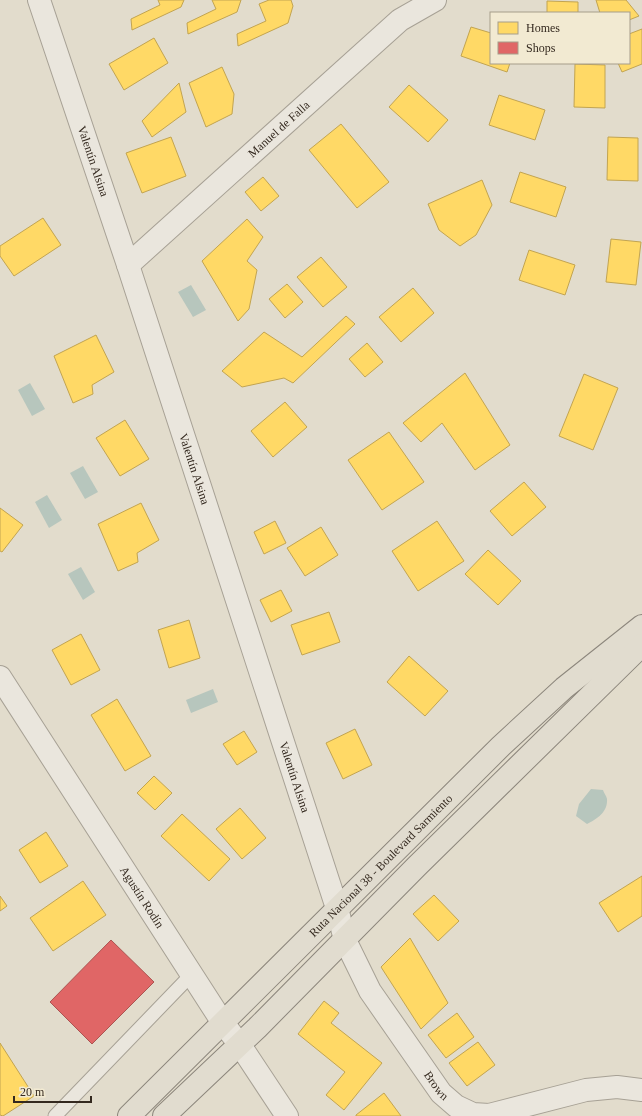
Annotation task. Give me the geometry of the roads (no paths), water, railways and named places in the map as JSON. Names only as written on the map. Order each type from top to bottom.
[{"type":"main road","name":"Ruta Nacional 38 - Boulevard Sarmiento","points":[[129,1116],[501,746],[564,688],[642,626]]},
{"type":"main road","points":[[164,1116],[240,1045],[480,803],[642,645]]},
{"type":"main road","points":[[345,940],[347,925],[356,909],[382,881],[433,832],[462,784]]},
{"type":"main road","points":[[257,1028],[273,992],[332,932],[337,925],[339,919],[337,908]]},
{"type":"street","name":"Valentín Alsina","points":[[39,0],[128,265],[337,908],[345,940]]},
{"type":"street","name":"Manuel de Falla","points":[[128,265],[400,20],[435,0]]},
{"type":"street","name":"Agustín Rodín","points":[[0,677],[223,1023],[240,1045],[287,1116]]},
{"type":"street","name":"Brown","points":[[345,940],[370,991],[441,1093],[456,1106],[473,1114],[489,1115],[586,1090],[617,1087],[642,1090]]},
{"type":"lane","points":[[55,1116],[192,974]]}]
